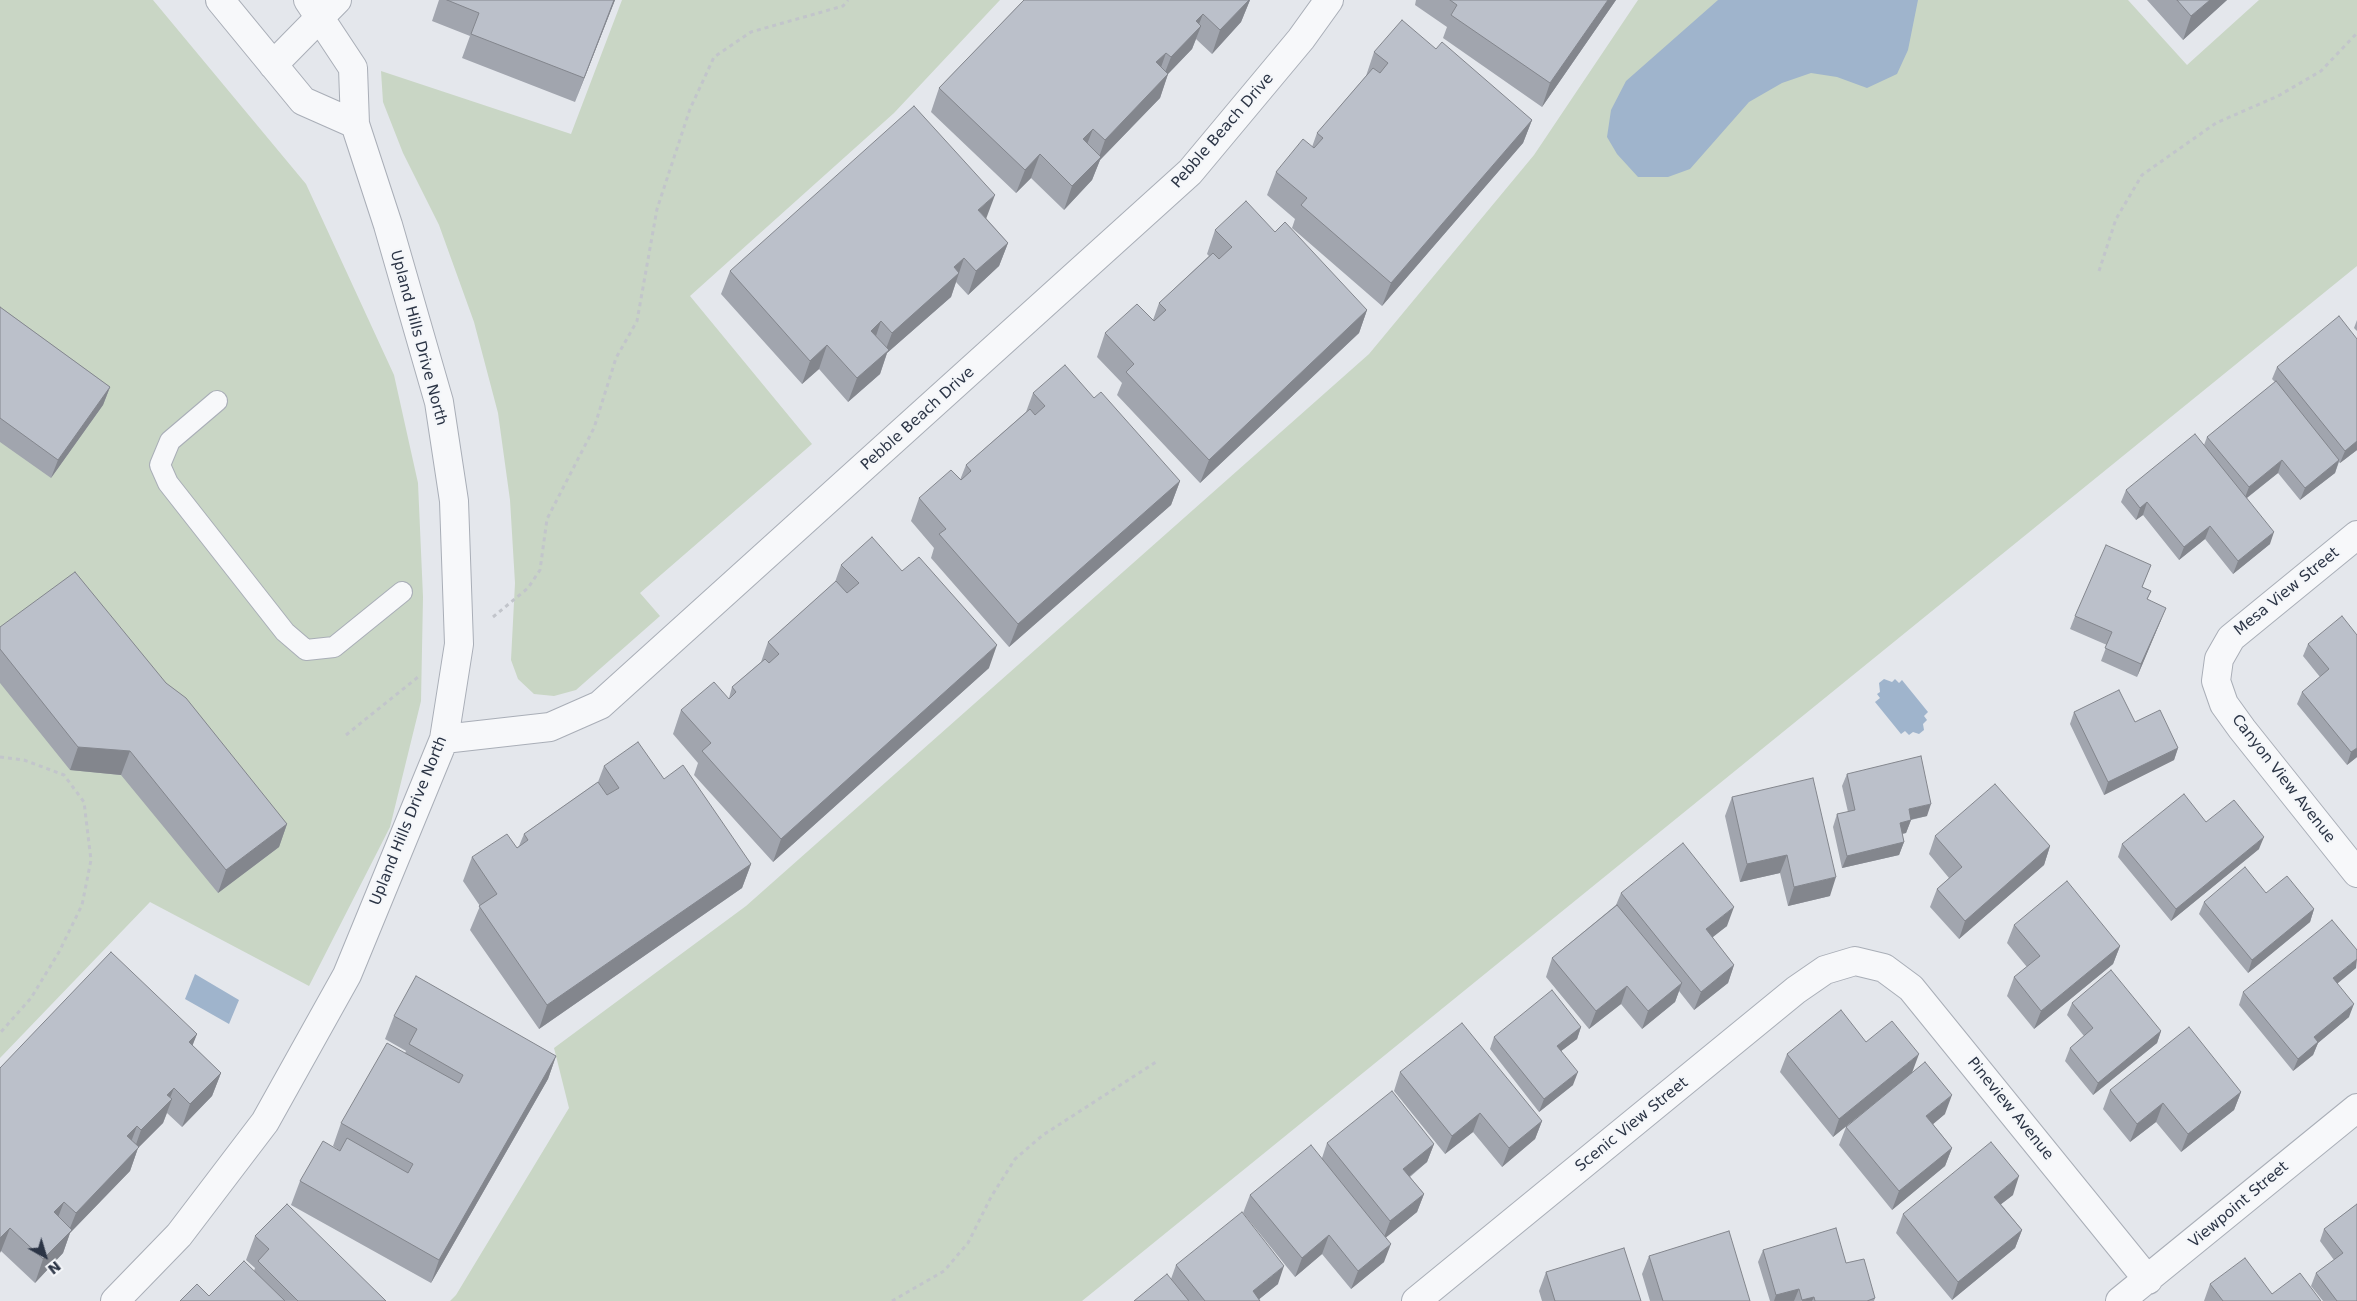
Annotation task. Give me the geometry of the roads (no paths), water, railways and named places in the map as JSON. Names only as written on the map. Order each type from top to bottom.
[{"type":"street","points":[[220,0],[303,101],[355,124]]},
{"type":"street","name":"Pebble Beach Drive","points":[[444,739],[550,727],[600,705],[1190,172],[1301,39],[1329,0]]},
{"type":"street","points":[[273,65],[322,6]]},
{"type":"street","name":"Upland Hills Drive North","points":[[115,1301],[179,1235],[266,1122],[347,975],[444,739],[459,644],[454,501],[438,402],[388,225],[355,124],[353,68],[322,6]]},
{"type":"street","name":"Mesa View Street","points":[[2216,682],[2219,659],[2231,638],[2357,535]]},
{"type":"street","name":"Canyon View Avenue","points":[[2216,682],[2224,704],[2242,729],[2357,873]]},
{"type":"street","name":"Pineview Avenue","points":[[1855,961],[1884,968],[1911,988],[2148,1280]]},
{"type":"street","name":"Scenic View Street","points":[[1416,1301],[1796,990],[1825,970],[1855,961]]},
{"type":"street","name":"Viewpoint Street","points":[[2120,1301],[2357,1108]]},
{"type":"lane","points":[[217,401],[170,441],[160,465],[168,482],[285,632],[306,650],[334,647],[402,592]]},
{"type":"water","points":[[1718,0],[1918,0],[1908,50],[1897,74],[1867,88],[1837,77],[1811,73],[1782,83],[1749,102],[1690,169],[1668,177],[1638,177],[1617,154],[1607,137],[1611,110],[1626,81]]},
{"type":"water","points":[[1884,679],[1892,682],[1895,679],[1899,683],[1902,680],[1928,712],[1924,716],[1927,720],[1923,724],[1924,730],[1919,734],[1913,732],[1909,735],[1905,731],[1901,734],[1875,702],[1880,698],[1877,694],[1880,692],[1879,683]]},
{"type":"water","points":[[195,974],[239,1000],[229,1024],[185,999]]}]
